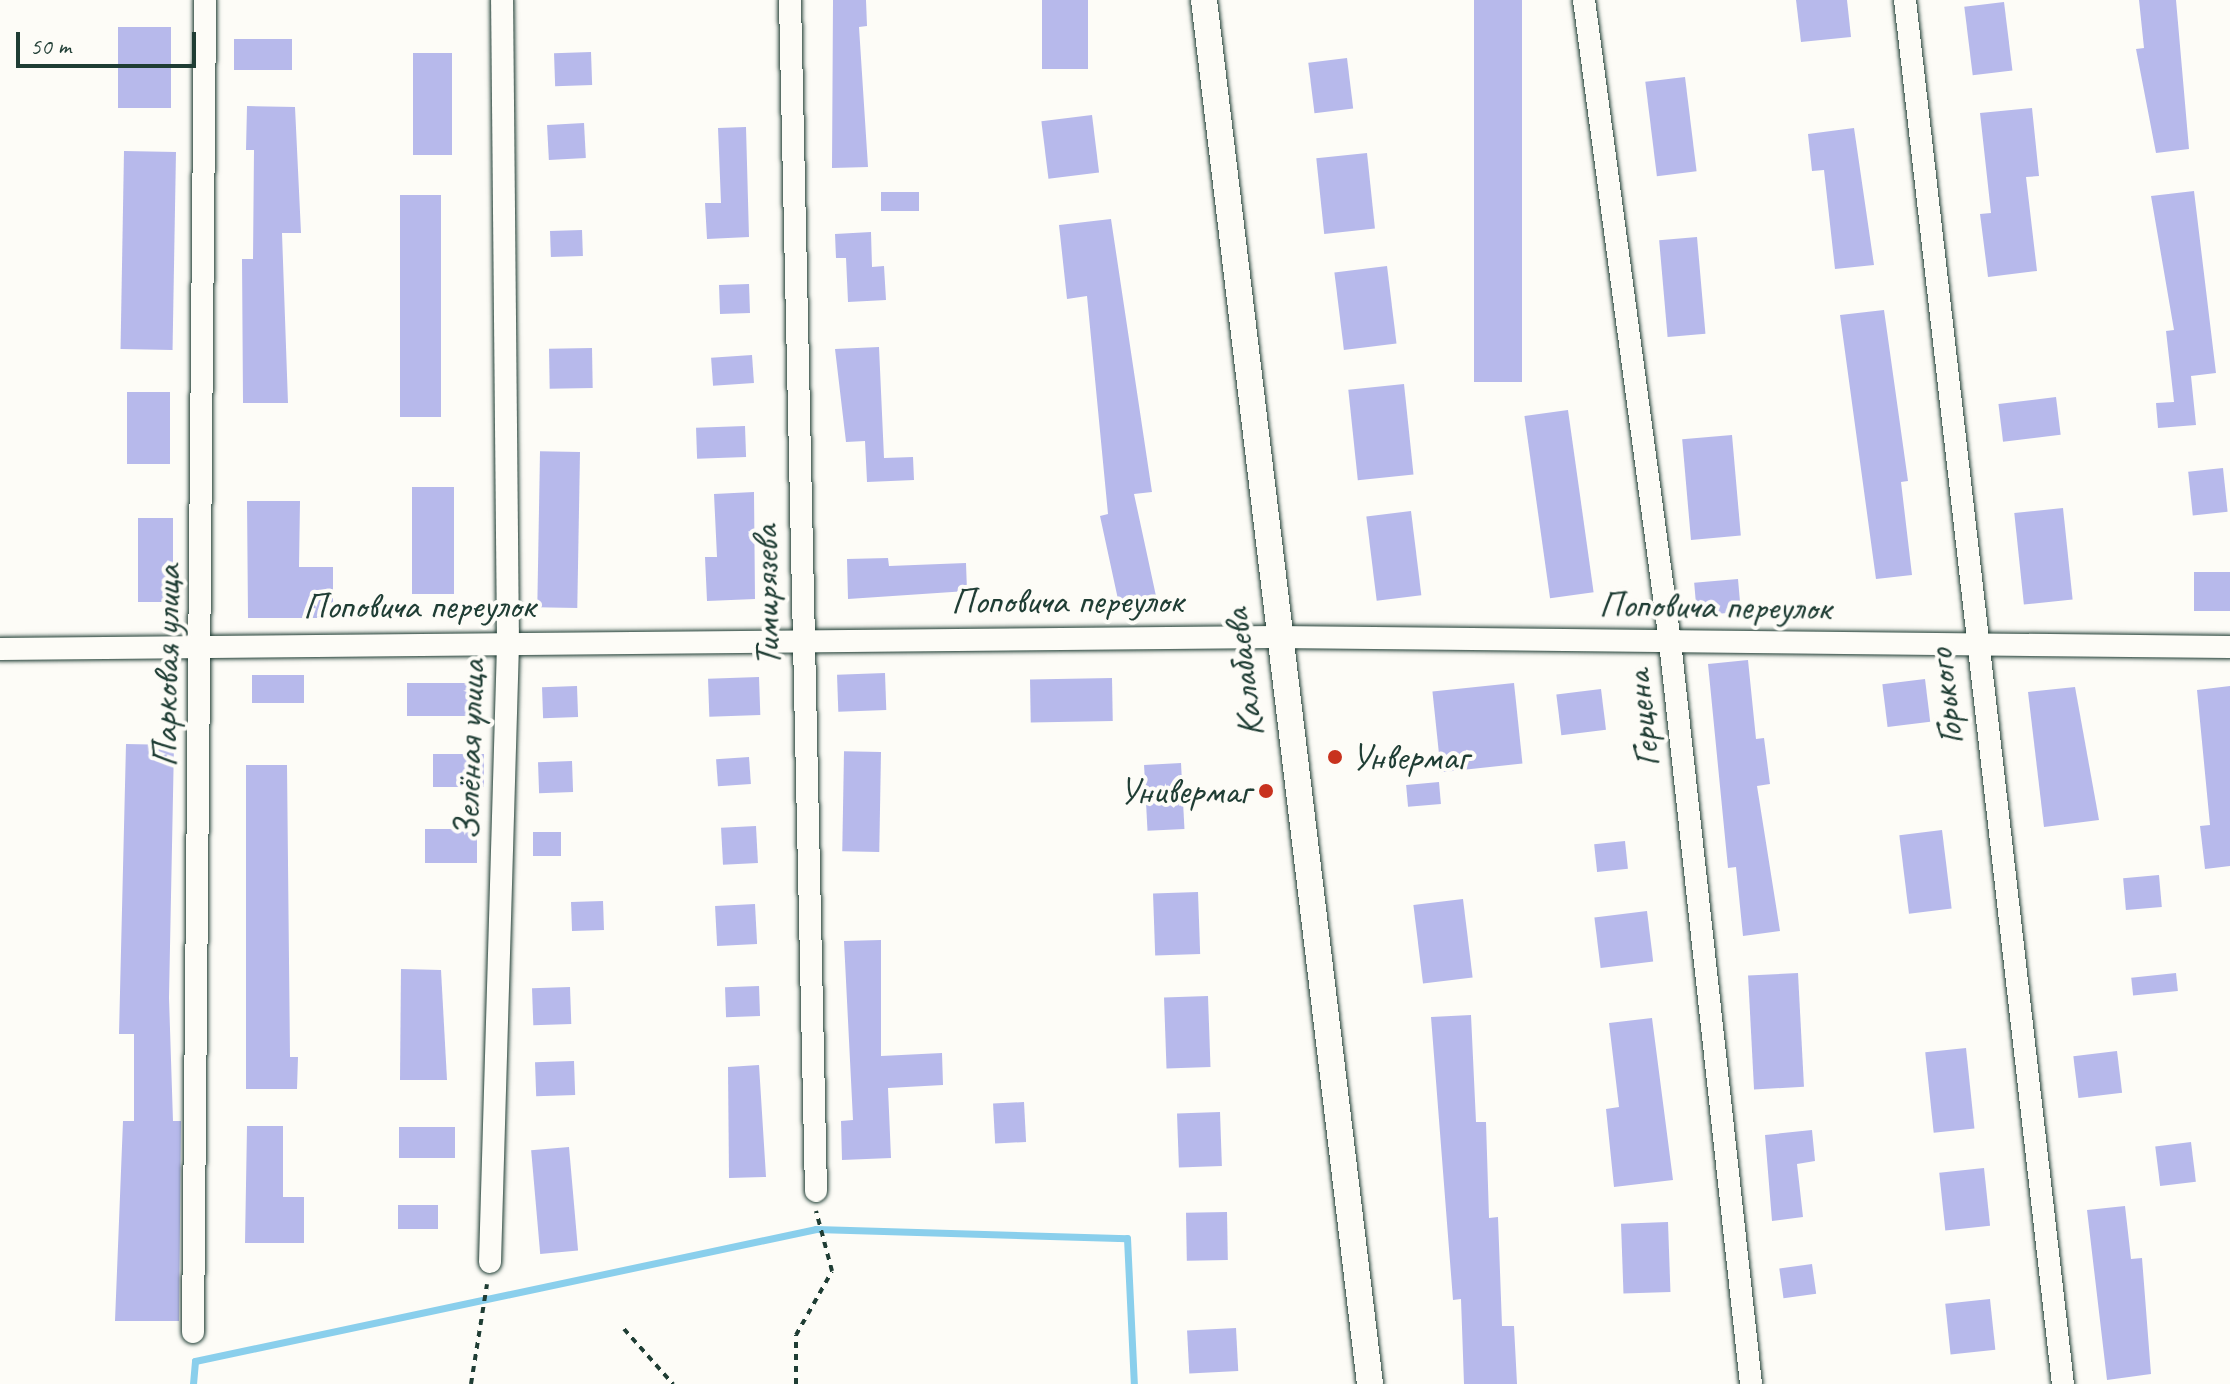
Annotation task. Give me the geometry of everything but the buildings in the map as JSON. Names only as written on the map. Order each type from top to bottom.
[{"type":"street","name":"Парковая улица","points":[[193,1332],[203,642],[205,0]]},
{"type":"street","name":"Зелёная улица","points":[[490,1262],[508,643],[502,0]]},
{"type":"street","name":"Тимирязева","points":[[790,0],[816,1191]]},
{"type":"street","name":"Калабаева","points":[[1204,0],[1276,637],[1370,1384]]},
{"type":"street","name":"Герцена","points":[[1584,0],[1670,642],[1751,1384]]},
{"type":"street","name":"Горького","points":[[1905,0],[1974,644],[2063,1384]]},
{"type":"street","name":"Поповича переулок","points":[[0,649],[203,642],[508,643],[803,638],[1276,637],[2230,647]]},
{"type":"path","points":[[796,1384],[796,1335],[832,1271],[816,1229],[816,1191]]},
{"type":"path","points":[[471,1384],[490,1262]]},
{"type":"path","points":[[624,1329],[673,1384]]},
{"type":"waterway","points":[[193,1384],[195,1361],[816,1229],[1127,1238],[1134,1384]]},
{"type":"place","name":"Унвермаг","points":[[1335,757]]},
{"type":"place","name":"Универмаг","points":[[1266,791]]}]
